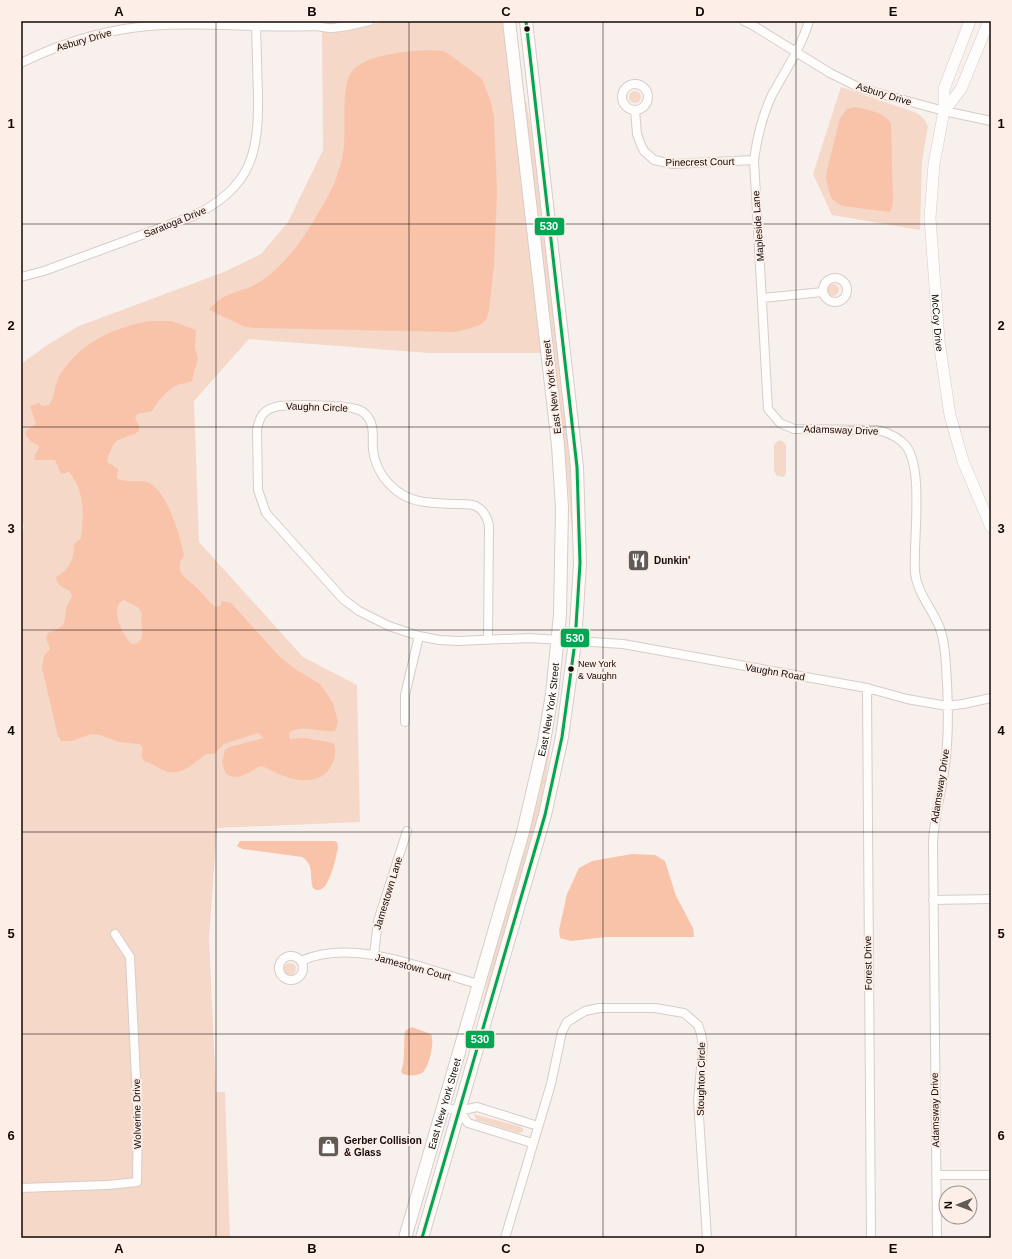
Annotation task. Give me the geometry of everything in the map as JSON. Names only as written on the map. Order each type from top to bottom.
[{"type":"main road","name":"East New York Street","points":[[404,1238],[534,787],[552,694],[558,641],[563,541],[558,445],[509,21]]},
{"type":"main road","name":"East New York Street","points":[[422,1238],[545,815],[562,737],[571,684],[575,642],[580,563],[578,467],[526,21]]},
{"type":"street","name":"Asbury Drive","points":[[317,26],[330,21]]},
{"type":"street","name":"Asbury Drive","points":[[21,63],[49,50],[84,38],[148,23],[256,27],[317,26],[331,28],[369,21]]},
{"type":"street","name":"Asbury Drive","points":[[744,21],[830,73],[860,88],[944,111],[991,121]]},
{"type":"street","name":"Mapleside Lane","points":[[768,409],[754,160],[757,141],[766,110],[797,52],[809,21]]},
{"type":"street","name":"McCoy Drive","points":[[970,21],[944,89],[944,111],[934,164],[930,204],[939,341],[950,416],[963,461],[991,527]]},
{"type":"street","name":"McCoy Drive","points":[[944,111],[961,89],[988,21]]},
{"type":"street","name":"Saratoga Drive","points":[[21,277],[44,271],[193,216],[208,209],[230,192],[242,176],[251,159],[257,134],[256,27]]},
{"type":"street","name":"Pinecrest Court","points":[[635,110],[637,134],[641,145],[644,151],[654,160],[673,164],[754,160]]},
{"type":"street","points":[[762,298],[823,292]]},
{"type":"street","name":"Vaughn Circle","points":[[488,639],[490,525],[483,512],[475,506],[466,504],[434,503],[411,499],[392,487],[383,476],[377,464],[373,450],[372,426],[369,418],[364,412],[346,407],[282,406],[272,407],[265,411],[260,419],[257,429],[258,490],[266,513],[343,599],[360,611],[389,626],[419,636],[458,641],[529,638],[558,641]]},
{"type":"street","name":"Adamsway Drive","points":[[768,409],[780,423],[794,429],[878,430],[895,436],[907,447],[912,455],[916,472],[915,572],[917,583],[925,602],[939,626],[943,638],[947,706],[945,765],[933,832],[937,1238]]},
{"type":"street","points":[[405,722],[405,695],[419,636]]},
{"type":"street","name":"Vaughn Road","points":[[558,641],[623,644],[866,688],[907,699],[947,706],[991,698]]},
{"type":"street","name":"Forest Drive","points":[[866,688],[871,1238]]},
{"type":"street","name":"Jamestown Lane","points":[[374,955],[378,921],[407,831]]},
{"type":"street","points":[[933,900],[991,899]]},
{"type":"street","name":"Wolverine Drive","points":[[21,1188],[108,1186],[137,1182],[138,1118],[130,957],[115,934]]},
{"type":"street","name":"Jamestown Court","points":[[301,961],[309,957],[329,954],[374,955],[478,984]]},
{"type":"street","name":"Stoughton Circle","points":[[506,1238],[532,1143],[551,1084],[562,1032],[567,1022],[585,1011],[599,1008],[655,1008],[684,1013],[698,1025],[703,1046],[698,1101],[707,1238]]},
{"type":"street","points":[[443,1107],[459,1111],[477,1107],[538,1126]]},
{"type":"street","points":[[459,1111],[468,1124],[532,1143]]},
{"type":"street","points":[[936,1175],[991,1175]]},
{"type":"shaded area","points":[[388,21],[503,21],[542,353],[429,353],[249,339],[194,401],[199,542],[303,657],[357,685],[360,822],[217,828],[209,938],[216,1092],[225,1092],[230,1238],[21,1238],[21,536],[24,527],[21,519],[21,364],[47,345],[79,326],[224,272],[261,254],[288,222],[323,150],[322,32],[354,28]]},
{"type":"shaded area","points":[[429,50],[443,51],[449,54],[482,79],[491,102],[494,118],[497,193],[494,264],[489,311],[486,320],[478,326],[456,332],[256,328],[245,327],[209,310],[220,299],[251,287],[269,275],[280,266],[307,232],[333,186],[342,159],[344,145],[344,110],[346,87],[348,78],[352,71],[367,61],[388,54]]},
{"type":"shaded area","points":[[841,87],[917,113],[924,119],[928,126],[922,161],[920,230],[832,215],[813,174]]},
{"type":"shaded area","points":[[637,91],[640,92],[640,102],[633,103],[630,102],[629,95],[630,92]]},
{"type":"shaded area","points":[[524,101],[526,101],[535,149],[567,420],[574,533],[572,533],[564,441]]},
{"type":"shaded area","points":[[855,107],[880,114],[891,124],[893,203],[889,212],[842,206],[833,200],[830,195],[826,179],[827,170],[840,118],[847,109]]},
{"type":"shaded area","points":[[831,284],[835,284],[839,290],[835,296],[831,296],[827,292],[827,288]]},
{"type":"shaded area","points":[[149,321],[171,321],[196,330],[195,348],[198,358],[192,381],[171,388],[160,399],[152,411],[137,414],[135,419],[139,425],[139,431],[116,442],[108,456],[107,462],[118,469],[117,478],[124,481],[147,482],[154,486],[161,494],[176,525],[184,555],[180,567],[184,576],[197,587],[211,604],[216,607],[220,606],[222,601],[231,603],[280,657],[292,667],[320,684],[333,703],[338,722],[335,731],[305,728],[294,730],[289,733],[290,739],[305,738],[333,743],[335,756],[327,772],[321,777],[297,780],[280,775],[266,767],[261,766],[244,775],[236,777],[226,774],[222,762],[225,750],[230,747],[264,738],[258,733],[224,744],[214,754],[206,754],[187,768],[177,772],[165,771],[145,762],[141,756],[143,748],[139,744],[119,742],[100,735],[91,734],[72,741],[61,741],[58,736],[42,668],[44,656],[50,649],[46,638],[48,633],[60,628],[64,623],[67,607],[72,596],[70,591],[59,584],[56,577],[68,567],[72,559],[74,544],[81,538],[83,512],[81,495],[69,472],[61,474],[55,460],[35,460],[34,457],[39,448],[38,445],[31,442],[25,434],[27,430],[36,424],[30,406],[39,403],[42,406],[49,405],[61,373],[69,362],[89,345],[111,332]],"holes":[[[124,600],[139,608],[142,614],[142,637],[137,643],[132,644],[121,629],[117,615],[117,608],[119,603]]]},
{"type":"shaded area","points":[[780,440],[785,443],[786,446],[786,473],[784,477],[777,476],[774,471],[774,446],[775,443]]},
{"type":"shaded area","points":[[548,750],[550,751],[539,819],[484,1009],[481,1008],[498,937],[538,799]]},
{"type":"shaded area","points":[[240,841],[334,841],[337,842],[338,848],[333,868],[327,883],[323,888],[318,890],[313,888],[309,864],[302,857],[242,849],[237,846]]},
{"type":"shaded area","points":[[632,854],[655,855],[665,861],[676,896],[693,928],[694,937],[606,937],[571,941],[560,938],[559,930],[567,894],[579,868],[592,861]]},
{"type":"shaded area","points":[[290,963],[294,965],[296,969],[294,973],[290,975],[286,973],[284,969],[286,965]]},
{"type":"shaded area","points":[[412,1027],[431,1034],[432,1048],[427,1066],[422,1073],[416,1075],[405,1075],[401,1072],[405,1031]]},
{"type":"shaded area","points":[[474,1114],[518,1126],[523,1128],[523,1132],[517,1133],[476,1120]]},
{"type":"transit line","name":"530","points":[[422,1238],[545,815],[562,737],[575,642],[580,563],[577,467],[526,21]]},
{"type":"place","name":"Dunkin'","points":[[638,560]]},
{"type":"place","name":"New York & Vaughn","points":[[571,669]]},
{"type":"place","name":"Gerber Collision & Glass","points":[[328,1146]]}]
